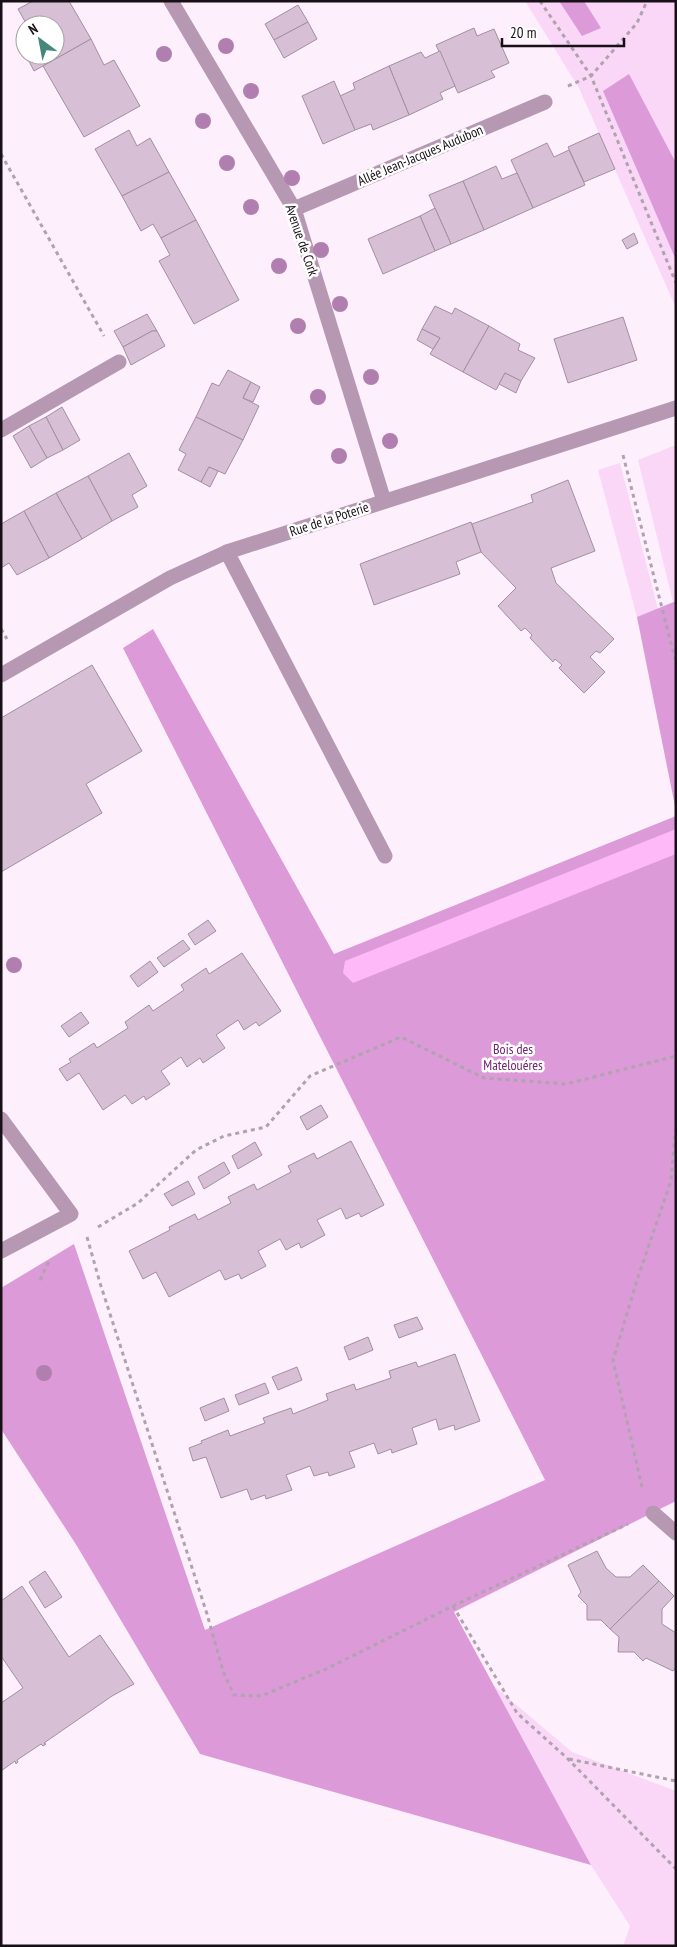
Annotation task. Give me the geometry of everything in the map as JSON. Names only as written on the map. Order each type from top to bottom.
[{"type":"street","name":"Avenue de Cork","points":[[171,1],[294,209],[384,501]]},
{"type":"street","name":"Allée Jean-Jacques Audubon","points":[[294,209],[545,102]]},
{"type":"street","points":[[1,430],[119,362]]},
{"type":"street","name":"Rue de la Poterie","points":[[1,675],[170,578],[227,552],[676,408]]},
{"type":"street","points":[[227,552],[385,856]]},
{"type":"street","points":[[1,1119],[71,1214],[1,1251]]},
{"type":"street","points":[[653,1512],[676,1533]]},
{"type":"path","points":[[540,1],[591,76],[676,283]]},
{"type":"path","points":[[545,102],[573,83],[591,76],[637,23],[647,1]]},
{"type":"path","points":[[1,154],[119,362]]},
{"type":"path","points":[[616,427],[676,663]]},
{"type":"path","points":[[86,1234],[138,1203],[196,1150],[224,1136],[266,1127],[310,1076],[401,1037],[484,1078],[557,1084],[566,1084],[676,1056]]},
{"type":"path","points":[[644,1495],[613,1360],[671,1181],[676,1122]]},
{"type":"path","points":[[671,1181],[676,1182]]},
{"type":"path","points":[[71,1214],[86,1234],[100,1283],[207,1614],[223,1671],[234,1695],[261,1696],[326,1670],[453,1606],[631,1523]]},
{"type":"path","points":[[453,1606],[517,1713],[568,1759],[676,1869]]},
{"type":"path","points":[[568,1759],[676,1780]]},
{"type":"shaded area","points":[[525,1],[676,1],[676,308],[579,88]]},
{"type":"shaded area","points":[[676,445],[676,601],[673,602],[638,460]]},
{"type":"shaded area","points":[[620,463],[658,609],[637,617],[598,470]]},
{"type":"shaded area","points":[[676,829],[676,854],[353,983],[343,973],[345,961]]},
{"type":"shaded area","points":[[494,1686],[572,1752],[676,1791],[676,1946],[623,1946],[630,1926],[591,1865]]},
{"type":"green space","points":[[559,1],[584,1],[601,28],[582,36]]},
{"type":"green space","points":[[629,74],[676,163],[676,260],[603,91]]},
{"type":"green space","points":[[676,601],[676,811],[637,617]]},
{"type":"green space","name":"Bois des Matelouéres","points":[[153,629],[334,954],[676,816],[676,1501],[454,1612],[591,1865],[200,1754],[77,1546],[1,1429],[1,1288],[74,1244],[205,1630],[545,1480],[123,648]]},
{"type":"building","points":[[33,1],[69,1],[91,39],[65,54],[65,15],[21,15],[18,9]]},
{"type":"building","points":[[298,5],[308,22],[274,40],[265,24]]},
{"type":"building","points":[[308,22],[317,39],[284,58],[274,40]]},
{"type":"building","points":[[474,28],[477,36],[494,29],[509,63],[491,71],[495,77],[458,93],[436,45]]},
{"type":"building","points":[[91,39],[104,65],[114,60],[140,106],[84,137],[43,66],[65,65],[65,54]]},
{"type":"building","points":[[440,51],[455,86],[440,93],[443,99],[409,115],[389,66],[421,52],[425,58]]},
{"type":"building","points":[[31,65],[45,65],[34,71]]},
{"type":"building","points":[[389,66],[409,115],[373,130],[371,124],[355,130],[340,96],[355,89],[353,83]]},
{"type":"building","points":[[334,81],[355,130],[323,144],[302,96]]},
{"type":"building","points":[[129,130],[137,146],[150,138],[169,172],[122,196],[95,149]]},
{"type":"building","points":[[599,133],[615,169],[584,182],[568,147]]},
{"type":"building","points":[[547,143],[554,157],[569,150],[585,185],[533,208],[511,160]]},
{"type":"building","points":[[496,166],[502,179],[517,173],[533,208],[484,230],[463,181]]},
{"type":"building","points":[[169,172],[196,220],[161,238],[153,224],[141,231],[122,196]]},
{"type":"building","points":[[463,181],[484,230],[451,244],[429,195]]},
{"type":"building","points":[[435,208],[451,244],[435,251],[420,216]]},
{"type":"building","points":[[420,216],[435,251],[383,274],[368,239]]},
{"type":"building","points":[[196,220],[239,300],[194,324],[159,261],[170,255],[161,238]]},
{"type":"building","points":[[634,233],[638,243],[627,249],[622,240]]},
{"type":"building","points":[[435,306],[452,314],[455,308],[489,326],[463,372],[430,354],[440,338],[422,329]]},
{"type":"building","points":[[147,314],[157,331],[152,331],[123,347],[114,331]]},
{"type":"building","points":[[623,317],[637,360],[568,383],[554,339]]},
{"type":"building","points":[[489,326],[520,344],[518,350],[535,358],[521,381],[505,373],[496,390],[463,372]]},
{"type":"building","points":[[422,329],[440,338],[433,349],[417,340]]},
{"type":"building","points":[[152,331],[157,331],[165,346],[131,365],[123,347]]},
{"type":"building","points":[[228,370],[251,382],[243,398],[259,406],[243,440],[196,417],[212,383],[219,386]]},
{"type":"building","points":[[505,373],[521,381],[516,393],[499,384]]},
{"type":"building","points":[[251,382],[260,387],[253,402],[243,398]]},
{"type":"building","points":[[62,407],[80,440],[63,450],[46,417]]},
{"type":"building","points":[[46,417],[63,450],[47,458],[29,426]]},
{"type":"building","points":[[196,417],[243,440],[225,474],[209,467],[201,482],[178,470],[186,454],[179,450]]},
{"type":"building","points":[[29,426],[47,458],[31,468],[13,436]]},
{"type":"building","points":[[129,453],[147,486],[132,495],[138,507],[112,521],[88,476]]},
{"type":"building","points":[[209,467],[218,471],[210,487],[201,482]]},
{"type":"building","points":[[88,476],[112,521],[82,539],[56,493]]},
{"type":"building","points":[[568,480],[595,551],[551,568],[556,583],[614,639],[600,653],[596,651],[590,657],[605,672],[584,693],[559,668],[562,665],[555,659],[553,662],[530,638],[532,635],[525,628],[521,631],[498,606],[516,588],[481,552],[472,524],[533,502],[531,495]]},
{"type":"building","points":[[56,493],[82,539],[49,558],[24,511]]},
{"type":"building","points":[[24,511],[49,558],[17,575],[9,563],[1,568],[1,524]]},
{"type":"building","points":[[471,522],[481,552],[456,562],[460,574],[374,605],[360,564]]},
{"type":"building","points":[[92,665],[142,751],[86,784],[102,813],[1,872],[1,718]]},
{"type":"building","points":[[208,920],[216,931],[195,945],[188,934]]},
{"type":"building","points":[[183,940],[190,949],[164,967],[157,958]]},
{"type":"building","points":[[242,953],[281,1011],[259,1026],[256,1022],[244,1030],[238,1020],[216,1035],[225,1048],[203,1063],[200,1058],[187,1067],[181,1057],[161,1071],[170,1084],[146,1100],[144,1096],[132,1104],[125,1095],[103,1110],[79,1073],[67,1081],[59,1069],[71,1062],[69,1059],[94,1043],[97,1048],[128,1028],[125,1022],[149,1005],[153,1011],[184,990],[181,985],[206,968],[209,974]]},
{"type":"building","points":[[150,961],[158,972],[138,987],[130,976]]},
{"type":"building","points":[[81,1012],[89,1023],[69,1037],[61,1026]]},
{"type":"building","points":[[321,1105],[328,1117],[307,1130],[300,1117]]},
{"type":"building","points":[[351,1141],[384,1205],[361,1217],[359,1213],[346,1219],[341,1208],[317,1220],[325,1235],[301,1248],[299,1243],[286,1250],[280,1239],[258,1251],[266,1266],[241,1279],[239,1274],[225,1280],[220,1270],[169,1297],[156,1272],[143,1279],[129,1251],[170,1230],[169,1227],[195,1214],[198,1220],[231,1203],[228,1197],[254,1184],[257,1190],[291,1172],[288,1166],[314,1153],[317,1159]]},
{"type":"building","points":[[255,1142],[262,1155],[238,1169],[232,1156]]},
{"type":"building","points":[[224,1162],[230,1173],[204,1189],[198,1177]]},
{"type":"building","points":[[188,1181],[195,1194],[172,1206],[164,1194]]},
{"type":"building","points":[[417,1317],[423,1329],[399,1338],[394,1325]]},
{"type":"building","points":[[368,1337],[373,1350],[349,1360],[344,1347]]},
{"type":"building","points":[[455,1354],[480,1421],[455,1430],[454,1425],[439,1430],[436,1419],[412,1428],[417,1444],[392,1453],[391,1449],[378,1454],[374,1443],[349,1452],[355,1467],[329,1476],[328,1472],[314,1476],[310,1466],[286,1475],[292,1490],[266,1499],[265,1495],[251,1500],[247,1489],[221,1498],[206,1457],[193,1461],[189,1448],[202,1443],[201,1441],[228,1430],[230,1436],[265,1423],[263,1418],[291,1408],[293,1414],[328,1400],[326,1394],[354,1384],[356,1390],[391,1378],[389,1371],[416,1362],[418,1367]]},
{"type":"building","points":[[297,1367],[302,1380],[278,1390],[272,1377]]},
{"type":"building","points":[[265,1383],[269,1393],[239,1405],[235,1395]]},
{"type":"building","points":[[224,1398],[229,1411],[205,1421],[200,1408]]},
{"type":"building","points":[[597,1551],[606,1568],[616,1577],[630,1577],[643,1565],[659,1581],[610,1629],[601,1620],[587,1620],[587,1605],[578,1596],[581,1592],[568,1565]]},
{"type":"building","points":[[45,1571],[62,1597],[45,1608],[29,1582]]},
{"type":"building","points":[[659,1581],[674,1596],[662,1609],[662,1624],[676,1633],[676,1667],[673,1671],[646,1658],[643,1661],[634,1652],[618,1652],[619,1637],[610,1629]]},
{"type":"building","points":[[22,1586],[69,1657],[100,1635],[134,1684],[112,1696],[44,1743],[46,1744],[43,1746],[41,1744],[17,1760],[16,1764],[15,1761],[1,1771],[1,1703],[23,1688],[1,1656],[1,1601]]}]
